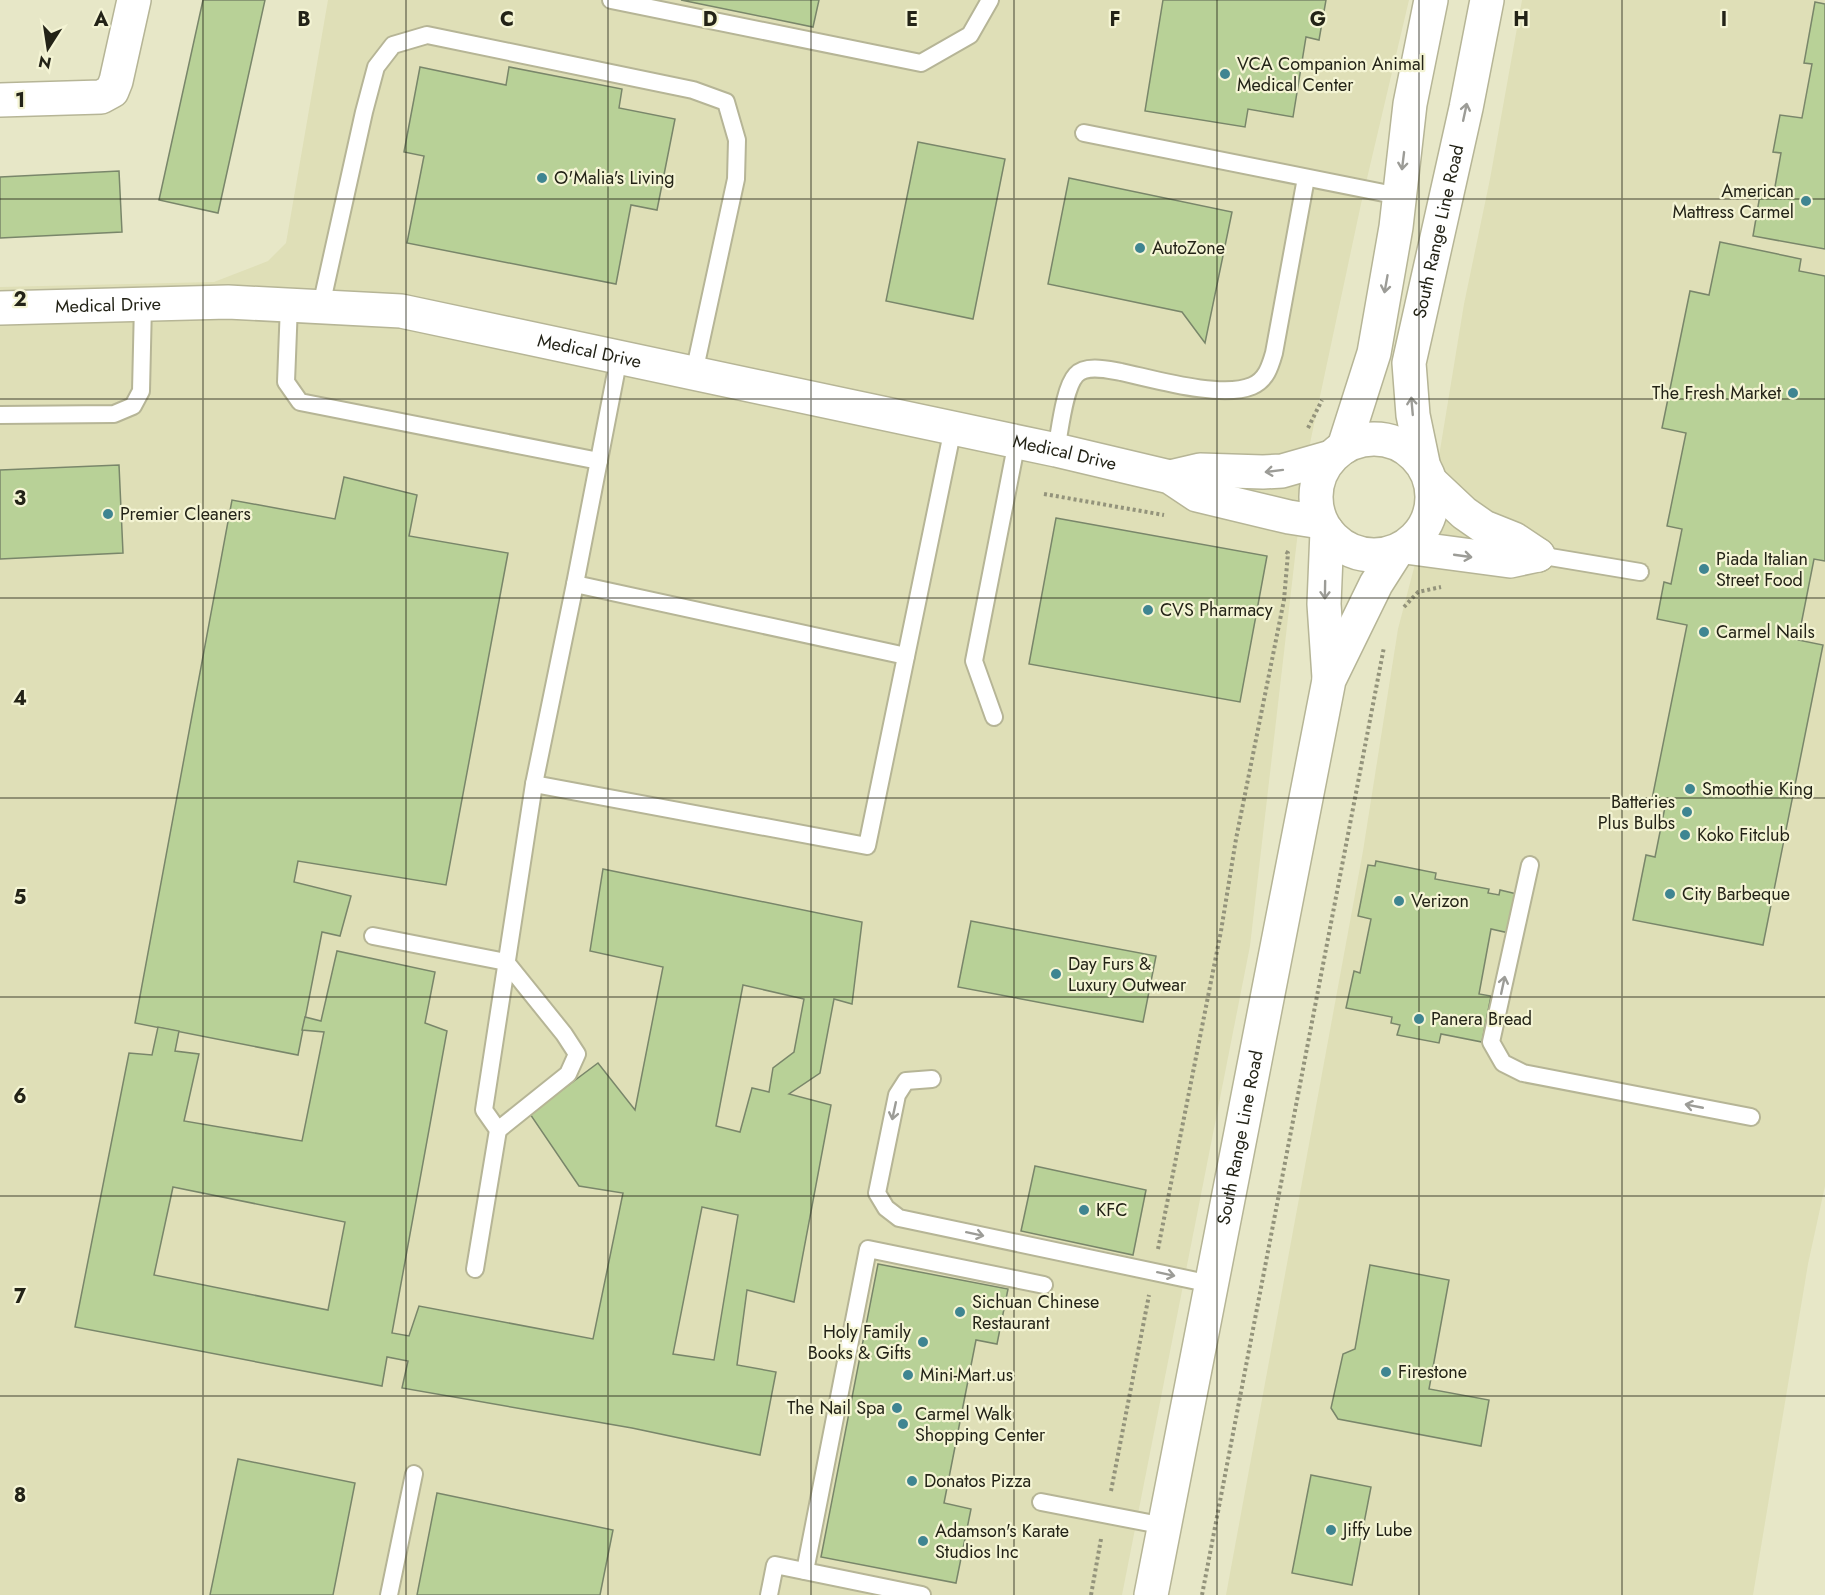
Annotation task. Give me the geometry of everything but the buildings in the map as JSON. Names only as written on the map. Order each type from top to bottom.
[{"type":"main road","points":[[0,100],[101,97],[112,91],[134,0]]},
{"type":"main road","name":"South Range Line Road","points":[[1338,452],[1374,353],[1396,226],[1410,104],[1431,0]]},
{"type":"main road","name":"South Range Line Road","points":[[1427,472],[1413,415],[1409,363],[1466,108],[1487,0]]},
{"type":"main road","name":"Medical Drive","points":[[0,308],[228,302],[401,312],[1056,450],[1170,477],[1197,495],[1324,527]]},
{"type":"main road","points":[[1427,472],[1433,501],[1429,520],[1418,537],[1401,549],[1385,555],[1365,555],[1347,549],[1324,527],[1316,505],[1316,488],[1321,471],[1338,452],[1360,440],[1378,438],[1395,442],[1410,450],[1464,513],[1484,527],[1514,539],[1538,555]]},
{"type":"main road","name":"Medical Drive","points":[[1170,477],[1200,470],[1282,471],[1338,452]]},
{"type":"main road","name":"South Range Line Road","points":[[1151,1595],[1329,680],[1324,604],[1324,527]]},
{"type":"main road","points":[[1401,549],[1510,561],[1538,555]]},
{"type":"main road","name":"South Range Line Road","points":[[1329,680],[1376,584],[1401,549]]},
{"type":"lane","points":[[611,0],[921,63],[970,35],[990,0]]},
{"type":"lane","points":[[321,306],[376,67],[393,45],[427,35],[693,90],[726,102],[737,140],[736,179],[694,373]]},
{"type":"lane","points":[[1084,133],[1399,196]]},
{"type":"lane","points":[[1056,450],[1068,394],[1072,382],[1080,372],[1094,369],[1111,370],[1222,391],[1254,386],[1264,377],[1274,353],[1306,178]]},
{"type":"lane","points":[[0,415],[114,414],[133,406],[141,391],[142,304]]},
{"type":"lane","points":[[289,305],[286,382],[300,402],[599,461]]},
{"type":"lane","points":[[498,1130],[484,1110],[506,962],[534,784],[619,357]]},
{"type":"lane","points":[[534,784],[867,846],[953,428]]},
{"type":"lane","points":[[994,717],[974,661],[1017,441]]},
{"type":"lane","points":[[1538,555],[1640,572]]},
{"type":"lane","points":[[575,584],[906,656]]},
{"type":"lane","points":[[1530,865],[1491,1042],[1503,1063],[1523,1073],[1751,1117]]},
{"type":"lane","points":[[373,936],[506,962],[564,1034],[577,1054],[568,1074],[498,1130],[476,1269]]},
{"type":"lane","points":[[932,1079],[906,1081],[897,1095],[877,1193],[886,1208],[899,1218],[1211,1284]]},
{"type":"lane","points":[[805,1571],[868,1249],[1044,1285]]},
{"type":"lane","points":[[389,1595],[414,1474]]},
{"type":"lane","points":[[1041,1502],[1165,1526]]},
{"type":"lane","points":[[769,1595],[775,1565],[922,1595]]},
{"type":"path","points":[[1299,434],[1308,429],[1323,396]]},
{"type":"path","points":[[1044,494],[1172,516]]},
{"type":"path","points":[[1091,1595],[1284,600],[1288,553],[1279,548]]},
{"type":"path","points":[[1404,608],[1418,592],[1449,585]]},
{"type":"path","points":[[1203,1595],[1384,647]]},
{"type":"shaded area","points":[[328,0],[1409,0],[1361,204],[1306,462],[1250,946],[1122,1595],[0,1595],[0,287],[214,282],[268,261],[286,243]]},
{"type":"shaded area","points":[[1522,0],[1825,0],[1825,1186],[1808,1264],[1753,1595],[1226,1595],[1363,851],[1398,629],[1432,499],[1464,304],[1490,179]]},
{"type":"place","name":"VCA Companion Animal Medical Center","points":[[1225,74]]},
{"type":"place","name":"O'Malia's Living","points":[[542,178]]},
{"type":"place","name":"American Mattress Carmel","points":[[1806,201]]},
{"type":"place","name":"AutoZone","points":[[1140,248]]},
{"type":"place","name":"The Fresh Market","points":[[1793,393]]},
{"type":"place","name":"Premier Cleaners","points":[[108,514]]},
{"type":"place","name":"Piada Italian Street Food","points":[[1704,569]]},
{"type":"place","name":"CVS Pharmacy","points":[[1148,610]]},
{"type":"place","name":"Carmel Nails","points":[[1704,632]]},
{"type":"place","name":"Smoothie King","points":[[1690,789]]},
{"type":"place","name":"Batteries Plus Bulbs","points":[[1687,812]]},
{"type":"place","name":"Koko Fitclub","points":[[1685,835]]},
{"type":"place","name":"City Barbeque","points":[[1670,894]]},
{"type":"place","name":"Verizon","points":[[1399,901]]},
{"type":"place","name":"Day Furs & Luxury Outwear","points":[[1056,974]]},
{"type":"place","name":"Panera Bread","points":[[1419,1019]]},
{"type":"place","name":"KFC","points":[[1084,1210]]},
{"type":"place","name":"Sichuan Chinese Restaurant","points":[[960,1312]]},
{"type":"place","name":"Holy Family Books & Gifts","points":[[923,1342]]},
{"type":"place","name":"Firestone","points":[[1386,1372]]},
{"type":"place","name":"Mini-Mart.us","points":[[908,1375]]},
{"type":"place","name":"The Nail Spa","points":[[897,1408]]},
{"type":"place","name":"Carmel Walk Shopping Center","points":[[903,1424]]},
{"type":"place","name":"Donatos Pizza","points":[[912,1481]]},
{"type":"place","name":"Jiffy Lube","points":[[1331,1530]]},
{"type":"place","name":"Adamson's Karate Studios Inc","points":[[923,1541]]}]
